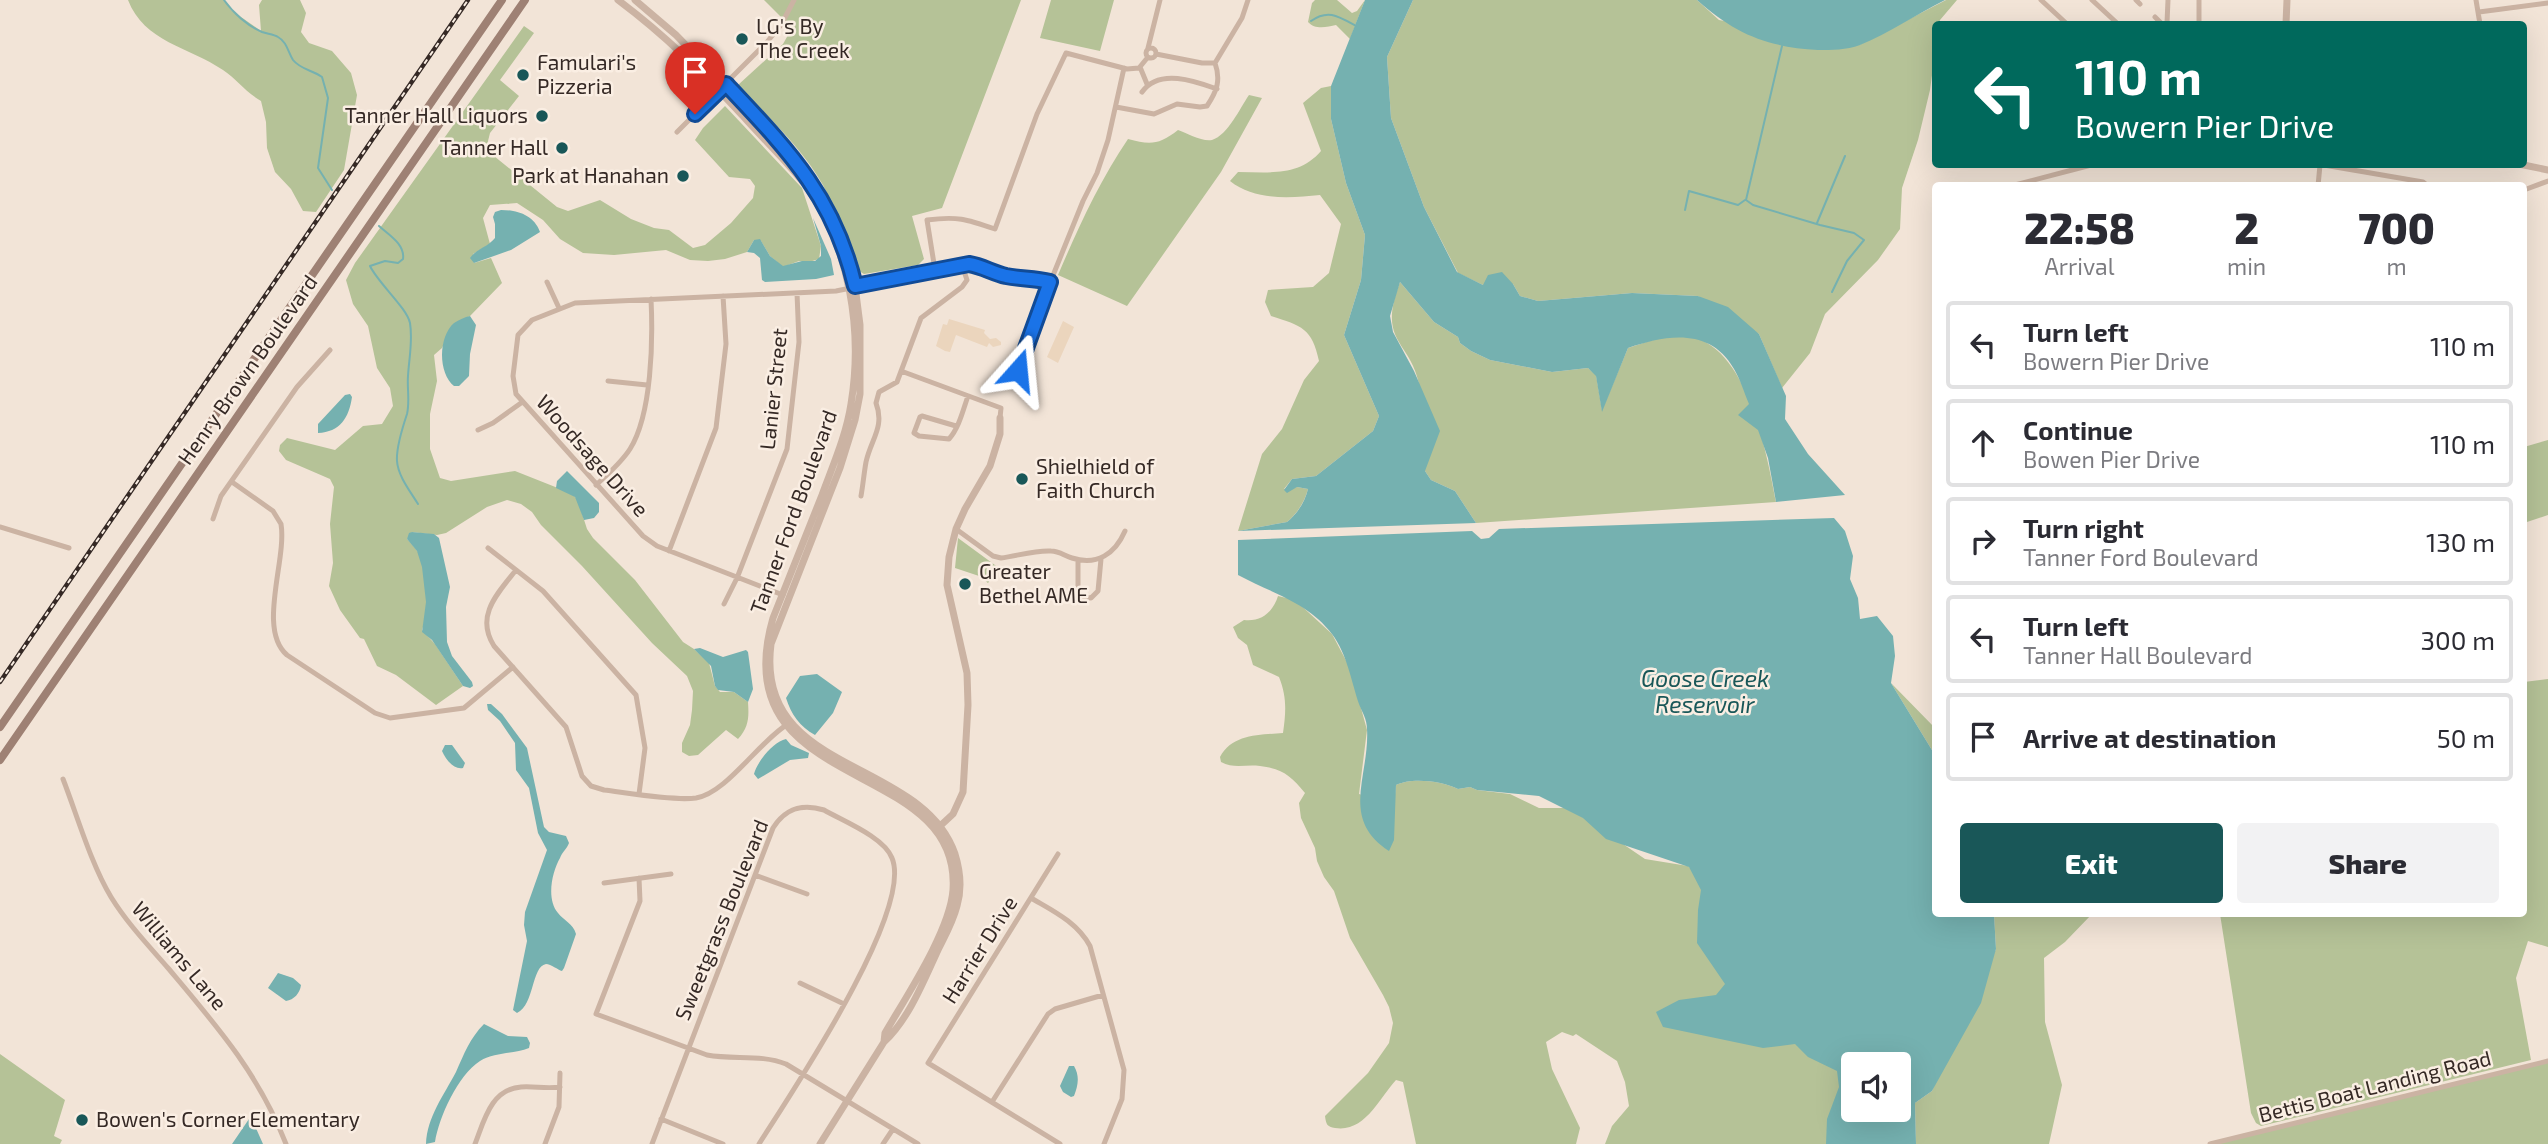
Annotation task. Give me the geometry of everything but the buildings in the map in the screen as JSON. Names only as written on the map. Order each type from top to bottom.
[{"type":"main road","name":"Henry Brown Boulevard","points":[[0,727],[502,0]]},
{"type":"main road","name":"Henry Brown Boulevard","points":[[0,760],[525,0]]},
{"type":"street","name":"Tanner Ford Boulevard","points":[[618,0],[676,47],[807,187],[834,241],[852,287]]},
{"type":"street","name":"Tanner Ford Boulevard","points":[[635,0],[726,84],[789,151],[813,185],[838,230],[848,258],[856,343],[851,406],[840,446],[786,596],[773,618],[764,655],[766,681],[772,700],[787,724],[818,753],[917,810],[939,828]]},
{"type":"street","points":[[677,132],[781,25],[794,0]]},
{"type":"street","points":[[1148,57],[1145,52],[1160,0]]},
{"type":"street","points":[[1116,107],[1154,114],[1177,104],[1207,106],[1217,89],[1220,77],[1216,62],[1242,18],[1248,0]]},
{"type":"street","points":[[2041,0],[2064,21]]},
{"type":"street","points":[[2092,0],[2115,21]]},
{"type":"street","points":[[2100,0],[2101,8]]},
{"type":"street","points":[[2167,21],[2168,0]]},
{"type":"street","points":[[2199,0],[2199,21]]},
{"type":"street","points":[[2286,21],[2287,0]]},
{"type":"street","points":[[2476,0],[2480,21]]},
{"type":"street","points":[[2479,12],[2548,3]]},
{"type":"street","points":[[2154,17],[2159,21]]},
{"type":"street","points":[[1148,48],[1153,48],[1156,54]]},
{"type":"street","points":[[935,270],[927,220],[965,218],[995,229],[1037,114],[1066,53],[1134,69],[1156,54]]},
{"type":"street","points":[[1156,54],[1202,63],[1216,62]]},
{"type":"street","points":[[1140,67],[1147,84]]},
{"type":"street","points":[[1018,370],[1050,282],[1097,173],[1111,132],[1124,68]]},
{"type":"street","points":[[1142,92],[1147,84],[1166,79],[1185,79],[1217,89]]},
{"type":"street","points":[[2527,166],[2548,170]]},
{"type":"street","points":[[2026,182],[2080,168]]},
{"type":"street","points":[[2337,168],[2423,182]]},
{"type":"street","points":[[2527,189],[2548,181]]},
{"type":"street","points":[[961,265],[980,265],[1002,275],[1050,282]]},
{"type":"street","points":[[861,496],[866,461],[880,421],[876,403],[879,392],[897,382],[921,318],[962,287],[967,280],[961,265]]},
{"type":"street","name":"Woodsage Drive","points":[[786,596],[657,546],[643,536],[516,394],[513,376],[518,335],[532,320],[559,308],[586,301],[836,291],[961,265]]},
{"type":"street","points":[[547,282],[559,308]]},
{"type":"street","name":"Lanier Street","points":[[724,604],[737,578],[787,449],[799,342],[797,293]]},
{"type":"street","points":[[669,551],[716,428],[726,344],[723,296]]},
{"type":"street","points":[[596,485],[620,463],[637,437],[645,409],[653,340],[651,299]]},
{"type":"street","points":[[213,519],[218,502],[292,394],[330,350]]},
{"type":"street","points":[[820,1144],[884,1042],[885,1033],[921,971],[950,905],[953,875],[939,828],[953,814],[963,792],[967,673],[947,584],[949,557],[956,529],[990,466],[1000,434],[1003,406],[901,371]]},
{"type":"street","points":[[608,381],[647,385]]},
{"type":"street","points":[[956,426],[922,416],[914,433],[919,436],[949,439],[956,426],[968,396]]},
{"type":"street","points":[[478,430],[522,403]]},
{"type":"street","points":[[232,482],[273,511],[281,524],[273,625],[275,638],[281,649],[366,708],[390,718],[464,709],[513,667]]},
{"type":"street","points":[[0,527],[69,548]]},
{"type":"street","points":[[956,529],[993,556],[1010,557],[1052,550],[1078,560],[1101,559],[1112,552],[1125,531]]},
{"type":"street","points":[[488,548],[543,591],[636,695],[645,748],[639,794]]},
{"type":"street","points":[[1078,560],[1078,592],[1082,597],[1091,597],[1098,591],[1101,559]]},
{"type":"street","points":[[516,570],[492,601],[486,616],[490,639],[566,727],[578,770],[591,786],[604,790],[687,799],[710,793],[787,724]]},
{"type":"street","name":"Williams Lane","points":[[63,779],[110,896],[128,922],[225,1035],[247,1065],[264,1093],[286,1144]]},
{"type":"street","points":[[586,794],[591,786]]},
{"type":"street","name":"Sweetgrass Boulevard","points":[[652,1144],[778,819],[797,807],[815,807],[878,841],[890,854],[896,875],[887,916],[844,1004],[759,1144]]},
{"type":"street","name":"Harrier Drive","points":[[992,1102],[928,1063],[1058,854]]},
{"type":"street","points":[[604,883],[671,874]]},
{"type":"street","points":[[755,875],[807,894]]},
{"type":"street","points":[[639,878],[640,901],[596,1014],[688,1049],[721,1058],[775,1059],[918,1144]]},
{"type":"street","points":[[1031,898],[1071,923],[1085,936],[1090,946],[1124,1070],[1122,1099],[1104,1144]]},
{"type":"street","points":[[800,983],[844,1004]]},
{"type":"street","points":[[1060,1144],[992,1102],[1048,1014],[1055,1009],[1103,995]]},
{"type":"street","name":"Bettis Boat Landing Road","points":[[2210,1144],[2548,1061]]},
{"type":"street","points":[[545,1144],[559,1107],[560,1073]]},
{"type":"street","points":[[475,1144],[489,1107],[500,1094],[521,1087],[559,1087]]},
{"type":"street","points":[[661,1119],[723,1144]]},
{"type":"street","points":[[883,1144],[893,1129]]},
{"type":"green space","points":[[128,0],[224,0],[231,10],[261,31],[259,5],[262,0],[300,0],[306,13],[301,32],[309,43],[332,51],[351,73],[357,95],[344,170],[316,212],[303,211],[291,189],[275,172],[267,148],[266,122],[261,101],[223,70],[156,35],[135,14]]},
{"type":"green space","points":[[764,0],[1021,0],[942,208],[912,216],[924,259],[918,265],[864,274],[859,271],[815,171],[784,133],[738,85],[783,44],[792,28]]},
{"type":"green space","points":[[1051,0],[1114,0],[1100,51],[1040,38]]},
{"type":"green space","points":[[1315,0],[1337,0],[1352,13],[1357,11],[1365,0],[1350,39],[1336,25],[1318,27],[1308,22]]},
{"type":"green space","points":[[1413,0],[1697,0],[1719,20],[1859,45],[1946,0],[1957,0],[1940,21],[1932,21],[1930,90],[1918,140],[1902,188],[1900,229],[1878,260],[1825,314],[1810,353],[1782,388],[1759,334],[1698,296],[1632,293],[1538,301],[1520,296],[1513,284],[1483,285],[1458,273],[1424,207],[1391,118],[1387,57]]},
{"type":"green space","points":[[524,26],[534,33],[500,80],[519,96],[490,133],[487,145],[494,156],[557,207],[568,211],[600,200],[631,219],[654,228],[669,230],[693,248],[705,245],[731,223],[753,198],[755,186],[750,179],[729,177],[695,140],[725,106],[802,188],[821,246],[819,259],[799,261],[783,267],[770,256],[761,241],[754,240],[747,252],[708,261],[690,260],[666,250],[614,255],[583,253],[560,239],[543,220],[517,203],[490,205],[483,218],[490,244],[473,254],[474,263],[491,258],[502,283],[470,316],[454,324],[442,348],[434,355],[437,381],[430,414],[430,449],[440,478],[451,481],[515,471],[573,494],[593,538],[635,580],[683,642],[709,663],[715,686],[720,692],[734,692],[748,702],[748,722],[738,739],[726,730],[698,755],[689,756],[682,752],[692,710],[693,691],[687,676],[652,643],[541,525],[532,512],[521,504],[507,500],[487,507],[446,533],[437,535],[412,532],[407,539],[418,552],[425,579],[426,603],[422,630],[435,644],[463,686],[436,705],[396,675],[377,666],[364,639],[360,638],[340,610],[329,586],[333,563],[330,524],[334,487],[330,479],[286,460],[279,451],[280,445],[287,438],[335,450],[363,426],[382,424],[393,406],[390,388],[377,368],[368,326],[353,304],[346,280],[355,263]]},
{"type":"green space","points":[[1331,86],[1331,119],[1346,183],[1365,235],[1361,280],[1344,335],[1379,416],[1373,431],[1316,476],[1292,479],[1284,489],[1308,489],[1300,507],[1287,522],[1238,531],[1262,454],[1282,429],[1304,380],[1319,361],[1313,341],[1304,330],[1271,316],[1265,302],[1268,290],[1313,287],[1329,273],[1341,224],[1320,195],[1273,197],[1250,192],[1230,181],[1238,172],[1293,169],[1321,151],[1303,103],[1321,88]]},
{"type":"green space","points":[[1249,95],[1262,98],[1221,172],[1127,306],[1058,275],[1090,206],[1128,139],[1154,142],[1165,139],[1178,130],[1199,139],[1212,140],[1228,127]]},
{"type":"green space","points":[[1400,282],[1434,322],[1458,337],[1460,343],[1471,351],[1490,360],[1552,372],[1588,368],[1596,375],[1602,410],[1628,348],[1671,336],[1686,336],[1707,343],[1725,358],[1750,403],[1760,430],[1776,502],[1476,523],[1455,491],[1431,480],[1425,471],[1420,389],[1416,373],[1394,330],[1392,318]]},
{"type":"green space","points":[[2548,440],[2548,515],[2527,522],[2527,446]]},
{"type":"green space","points":[[958,538],[999,568],[988,583],[979,576],[955,568]]},
{"type":"green space","points":[[1278,596],[1295,600],[1332,634],[1350,668],[1367,730],[1359,794],[1394,804],[1396,785],[1410,781],[1427,781],[1458,789],[1470,787],[1510,794],[1539,808],[1570,808],[1645,859],[1688,866],[1704,880],[1698,941],[1841,1054],[1841,1122],[1850,1122],[1845,1144],[1605,1144],[1612,1126],[1629,1106],[1625,1082],[1617,1061],[1576,1034],[1573,1036],[1562,1032],[1546,1042],[1552,1069],[1580,1128],[1576,1144],[1416,1144],[1403,1082],[1396,1080],[1371,1112],[1355,1125],[1346,1128],[1329,1126],[1325,1116],[1368,1073],[1389,1043],[1393,1023],[1389,1007],[1350,938],[1334,891],[1317,861],[1315,848],[1301,818],[1299,803],[1305,793],[1281,771],[1221,762],[1220,757],[1225,749],[1239,740],[1256,735],[1283,733],[1285,705],[1279,677],[1253,665],[1247,645],[1238,638],[1233,627],[1244,620],[1261,618],[1273,607]]},
{"type":"green space","points":[[2548,679],[2548,947],[2528,941],[2516,978],[2531,1060],[2261,1126],[2256,1123],[2251,1113],[2220,917],[2527,917],[2527,682]]},
{"type":"green space","points":[[1891,683],[1932,725],[1932,750]]},
{"type":"green space","points":[[1994,917],[2089,917],[2065,942],[2044,958],[2045,1022],[2062,1085],[2049,1144],[1916,1144],[1915,1103],[1932,1091],[1996,949]]},
{"type":"green space","points":[[0,1054],[65,1100],[54,1136],[62,1140],[60,1144],[0,1144]]},
{"type":"green space","points":[[2548,1061],[2548,1144],[2210,1144]]},
{"type":"shaded area","points":[[949,319],[985,330],[984,333],[990,339],[996,338],[1001,345],[993,347],[989,343],[987,347],[956,335],[950,352],[945,351],[936,346],[943,324],[947,325]]},
{"type":"shaded area","points":[[1063,321],[1074,327],[1058,363],[1047,357]]},
{"type":"water","points":[[1365,0],[1413,0],[1387,57],[1391,118],[1424,207],[1457,272],[1483,285],[1488,275],[1502,272],[1520,296],[1538,301],[1632,293],[1698,296],[1728,307],[1759,334],[1786,396],[1785,419],[1808,454],[1845,495],[1776,502],[1768,458],[1758,430],[1738,415],[1749,404],[1742,386],[1734,369],[1713,346],[1700,340],[1672,338],[1628,348],[1602,412],[1596,376],[1588,368],[1552,372],[1490,360],[1471,351],[1460,343],[1458,337],[1434,322],[1400,282],[1390,316],[1393,332],[1414,371],[1440,431],[1425,471],[1431,480],[1455,491],[1476,523],[1238,531],[1287,522],[1300,507],[1308,489],[1297,487],[1287,493],[1284,490],[1292,479],[1316,476],[1373,431],[1379,416],[1344,335],[1361,280],[1365,235],[1346,183],[1331,119],[1331,86]]},
{"type":"water","points":[[1697,0],[1945,0],[1860,45],[1818,50],[1783,46],[1753,37],[1725,22]]},
{"type":"water","points":[[501,210],[524,215],[534,221],[540,232],[511,250],[474,263],[470,258],[495,238],[493,217],[495,212]]},
{"type":"water","points":[[813,218],[831,259],[834,275],[816,279],[762,280],[760,258],[747,252],[754,240],[760,239],[770,256],[783,266],[815,261],[821,256],[821,246]]},
{"type":"water","points":[[470,316],[476,325],[469,376],[459,386],[454,386],[445,373],[443,364],[445,337],[454,323]]},
{"type":"water","points":[[350,394],[351,405],[338,427],[318,433],[318,424],[345,395]]},
{"type":"water","points":[[567,471],[599,503],[599,512],[594,518],[584,520],[575,497],[556,488],[557,481]]},
{"type":"water","name":"Goose Creek Reservoir","points":[[1834,518],[1845,531],[1853,556],[1850,579],[1858,598],[1860,619],[1877,616],[1893,636],[1895,656],[1891,683],[1932,750],[1932,917],[1994,917],[1996,949],[1981,1003],[1932,1091],[1915,1103],[1916,1144],[1826,1144],[1827,1119],[1839,1087],[1837,1071],[1808,1057],[1795,1044],[1763,1048],[1663,1027],[1656,1012],[1679,1000],[1716,995],[1725,984],[1697,943],[1701,890],[1689,867],[1606,839],[1583,818],[1539,796],[1470,787],[1458,789],[1427,781],[1410,781],[1396,785],[1394,840],[1389,851],[1374,838],[1365,825],[1360,795],[1367,725],[1341,650],[1332,634],[1312,614],[1238,575],[1238,540],[1472,531],[1481,539],[1489,538],[1499,529]]},
{"type":"water","points":[[412,532],[434,534],[439,538],[450,587],[446,607],[447,642],[452,656],[472,682],[473,686],[470,688],[463,686],[432,640],[422,632],[426,602],[422,567],[417,551],[407,539]]},
{"type":"water","points":[[700,648],[723,657],[746,650],[748,652],[753,689],[748,702],[734,692],[718,690],[711,666],[694,649]]},
{"type":"water","points":[[817,674],[842,692],[833,713],[815,735],[797,720],[786,698],[800,676]]},
{"type":"water","points":[[487,704],[491,704],[502,714],[527,748],[544,827],[549,832],[566,836],[569,843],[555,871],[551,893],[554,907],[576,934],[562,971],[548,964],[541,967],[527,1002],[517,1013],[513,1010],[527,941],[525,912],[547,850],[538,833],[529,788],[516,770],[515,743],[500,721],[488,710]]},
{"type":"water","points":[[786,739],[791,745],[809,753],[808,758],[790,760],[758,779],[754,774],[762,758],[776,744]]},
{"type":"water","points":[[445,745],[452,745],[465,763],[463,768],[453,766],[448,761],[442,751]]},
{"type":"water","points":[[278,973],[293,978],[301,985],[292,999],[286,1001],[268,988]]},
{"type":"water","points":[[484,1024],[508,1036],[527,1037],[529,1048],[492,1056],[472,1067],[451,1097],[435,1142],[426,1144],[429,1125],[437,1106],[471,1041]]},
{"type":"water","points":[[1069,1066],[1074,1066],[1078,1077],[1074,1096],[1071,1097],[1063,1092],[1060,1086]]},
{"type":"water","points":[[251,1117],[263,1144],[232,1144],[249,1119]]},
{"type":"waterway","points":[[224,0],[251,26],[281,39],[296,63],[322,77],[328,98],[318,168],[332,190]]},
{"type":"waterway","points":[[1311,21],[1328,15],[1356,26]]},
{"type":"waterway","points":[[1782,46],[1746,200],[1753,205],[1854,233],[1864,240],[1847,261],[1832,292]]},
{"type":"waterway","points":[[1817,223],[1845,156]]},
{"type":"waterway","points":[[1685,210],[1689,191],[1738,205],[1745,200]]},
{"type":"waterway","points":[[379,226],[396,240],[403,254],[403,259],[398,263],[385,261],[370,266],[404,310],[410,323],[408,409],[397,461],[402,478],[418,504]]},
{"type":"railway","points":[[0,682],[468,0]]},
{"type":"place","name":"LG's By The Creek","points":[[742,39]]},
{"type":"place","name":"Famulari's Pizzeria","points":[[523,75]]},
{"type":"place","name":"Tanner Hall Liquors","points":[[542,116]]},
{"type":"place","name":"Tanner Hall","points":[[562,148]]},
{"type":"place","name":"Park at Hanahan","points":[[683,176]]},
{"type":"place","name":"Shielhield of Faith Church","points":[[1022,479]]},
{"type":"place","name":"Greater Bethel AME","points":[[965,584]]},
{"type":"place","name":"Bowen's Corner Elementary","points":[[82,1120]]},
{"type":"route","points":[[695,114],[726,84],[789,151],[824,202],[838,230],[855,286],[969,264],[980,265],[1002,275],[1050,282],[1032,325],[1018,370]]}]
